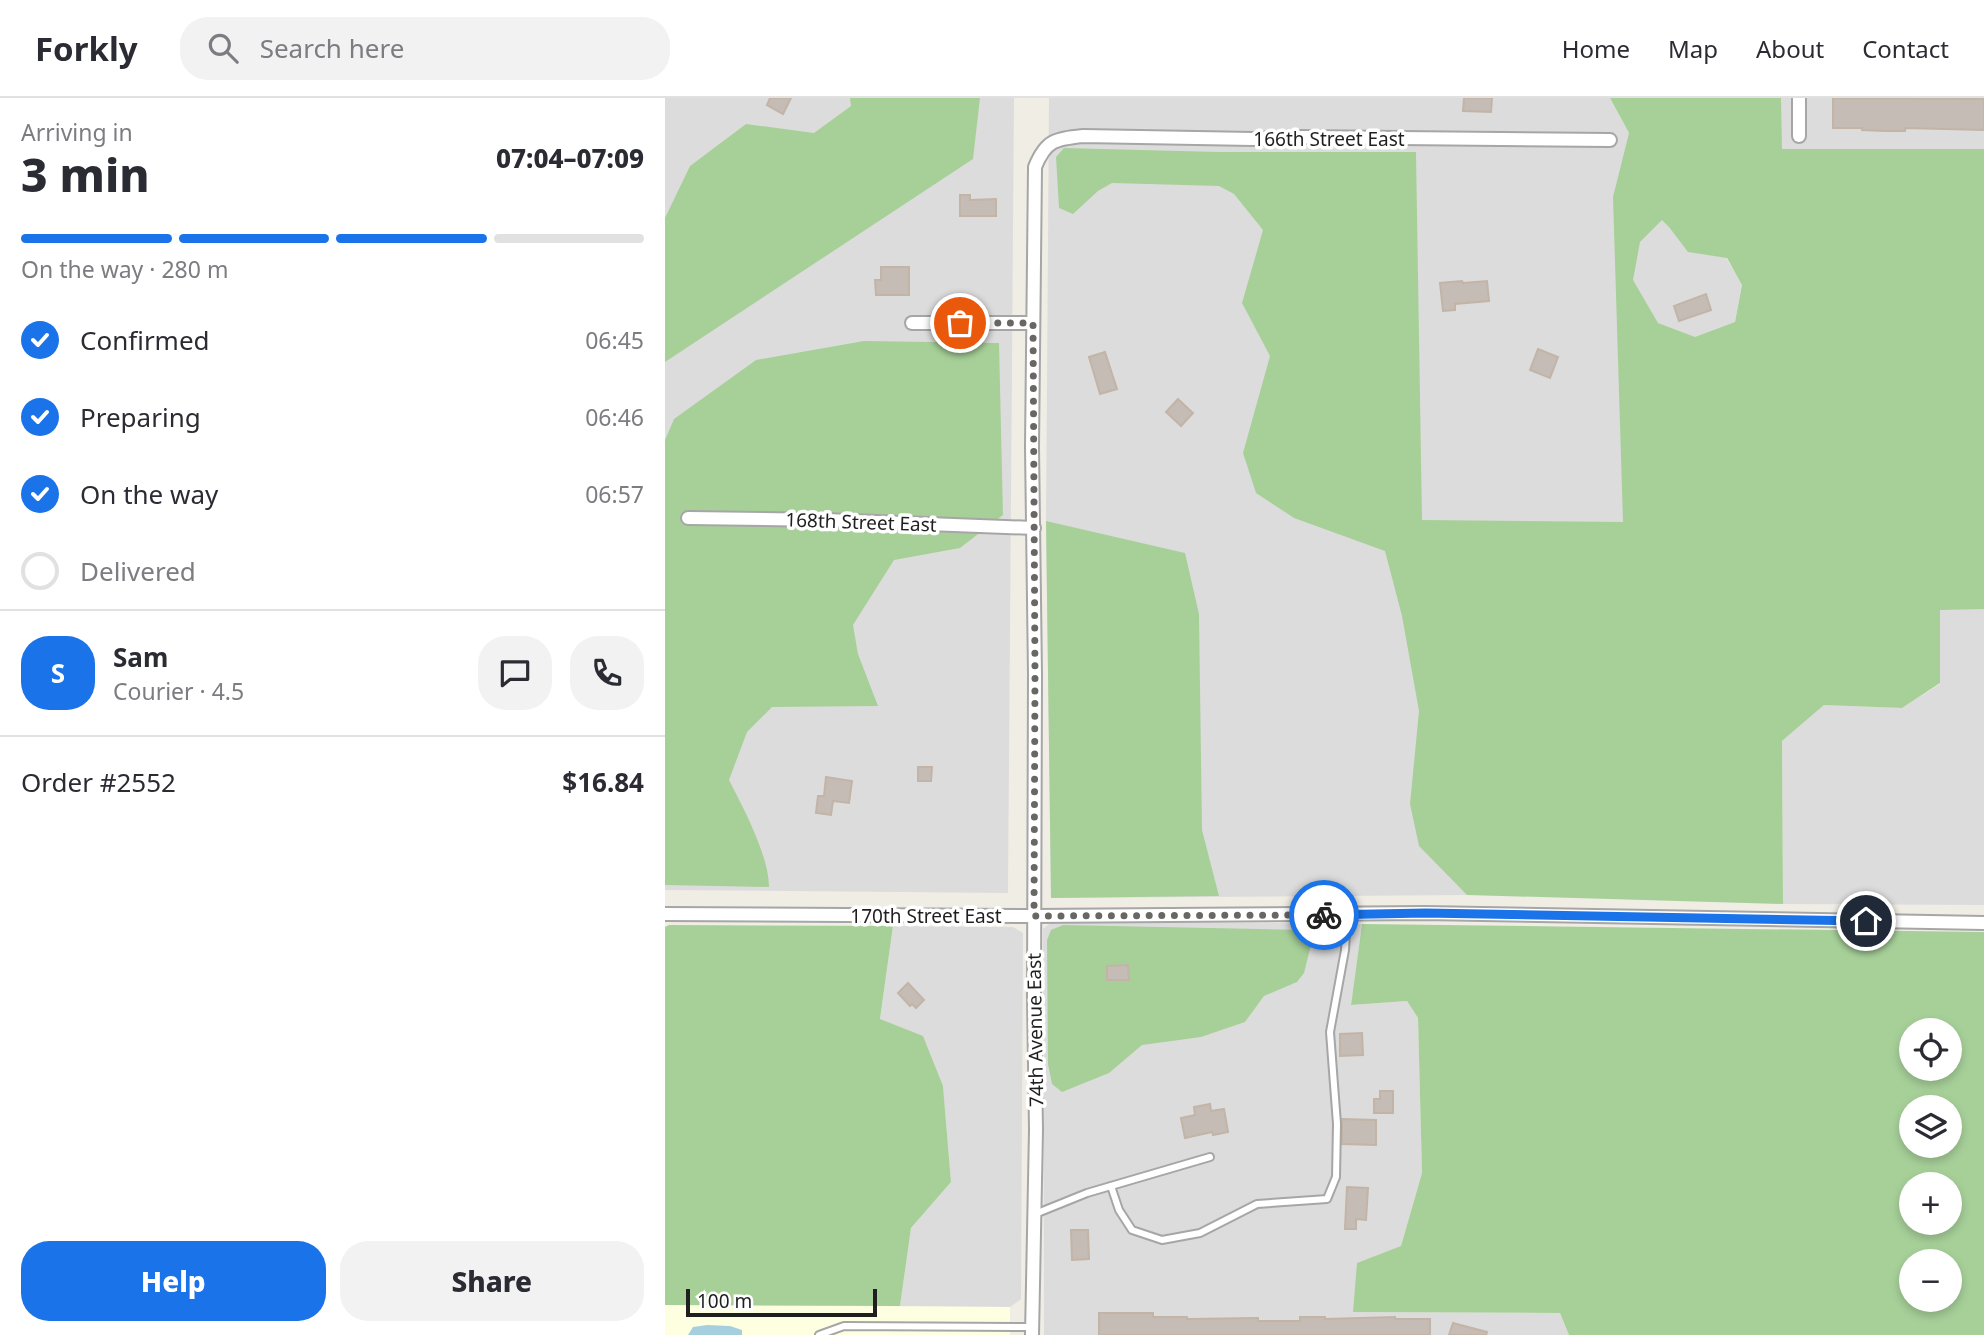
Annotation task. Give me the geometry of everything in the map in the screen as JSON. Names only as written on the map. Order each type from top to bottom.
[{"type":"street","points":[[1799,98],[1799,136]]},
{"type":"street","name":"166th Street East","points":[[1050,142],[1083,136],[1610,140]]},
{"type":"street","name":"74th Avenue East","points":[[1032,1331],[1035,167],[1041,152],[1050,142]]},
{"type":"street","points":[[912,323],[1033,323]]},
{"type":"street","name":"168th Street East","points":[[688,518],[837,520],[1034,528]]},
{"type":"street","name":"170th Street East","points":[[665,914],[1034,916],[1425,913],[1984,923]]},
{"type":"lane","points":[[1111,1186],[1118,1210],[1132,1230],[1162,1240],[1201,1233],[1257,1204],[1327,1199],[1336,1177],[1337,1124],[1329,1032],[1345,950],[1347,914]]},
{"type":"lane","points":[[1034,1214],[1111,1186],[1210,1157]]},
{"type":"lane","points":[[819,1335],[844,1326],[986,1327],[1032,1331]]},
{"type":"lane","points":[[986,1327],[986,1335]]},
{"type":"shaded area","points":[[665,98],[1014,98],[1008,893],[665,890]]},
{"type":"shaded area","points":[[1049,98],[1610,98],[1629,133],[1726,258],[1742,284],[1735,322],[1623,523],[1467,895],[1051,898],[1046,521]]},
{"type":"shaded area","points":[[1781,98],[1984,98],[1984,149],[1781,149]]},
{"type":"shaded area","points":[[1940,609],[1984,609],[1984,905],[1783,904],[1782,741],[1824,705],[1902,708],[1940,684]]},
{"type":"shaded area","points":[[1053,921],[1362,924],[1351,1005],[1407,1001],[1418,1018],[1422,1173],[1401,1246],[1353,1312],[1560,1313],[1569,1335],[1044,1335],[1043,929]]},
{"type":"shaded area","points":[[893,926],[1013,927],[1023,933],[1021,1299],[1010,1307],[900,1306],[911,1228],[951,1182],[943,1086],[880,1020]]},
{"type":"shaded area","points":[[665,1305],[1010,1307],[1010,1335],[665,1335]]},
{"type":"green space","points":[[850,98],[980,98],[973,159],[665,362],[665,218],[690,166],[746,124],[814,133],[851,106]]},
{"type":"green space","points":[[1610,98],[1781,98],[1782,149],[1984,149],[1984,609],[1940,610],[1940,683],[1902,708],[1824,705],[1782,741],[1783,904],[1467,895],[1419,846],[1410,804],[1419,711],[1402,616],[1385,551],[1294,518],[1256,493],[1243,453],[1270,356],[1242,303],[1263,230],[1234,194],[1219,186],[1112,183],[1098,191],[1073,214],[1059,208],[1056,157],[1064,148],[1219,152],[1416,152],[1422,520],[1623,522],[1613,197],[1629,133]],"holes":[[[1662,220],[1688,252],[1727,258],[1742,285],[1735,322],[1695,337],[1658,323],[1633,280],[1640,242]]]},
{"type":"green space","points":[[864,341],[999,343],[1003,515],[960,548],[894,560],[853,625],[858,654],[878,706],[772,707],[747,732],[729,780],[760,847],[769,887],[665,885],[665,440],[674,419],[756,360]]},
{"type":"green space","points":[[1046,521],[1185,553],[1199,614],[1202,830],[1219,896],[1051,898]]},
{"type":"green space","points":[[1362,924],[1984,932],[1984,1335],[1569,1335],[1560,1313],[1353,1312],[1357,1263],[1401,1246],[1422,1173],[1418,1018],[1407,1001],[1351,1005]]},
{"type":"green space","points":[[1063,925],[1306,930],[1313,937],[1304,973],[1297,982],[1264,996],[1245,1022],[1201,1037],[1142,1045],[1109,1073],[1062,1092],[1052,1084],[1048,1064],[1047,940],[1051,930]]},
{"type":"green space","points":[[893,926],[880,1019],[923,1036],[943,1086],[951,1182],[911,1228],[900,1306],[665,1305],[665,927]]},
{"type":"water","points":[[730,1326],[742,1330],[742,1335],[688,1335],[693,1327]]},
{"type":"building","points":[[770,98],[791,98],[783,114],[767,105]]},
{"type":"building","points":[[1464,98],[1492,98],[1491,112],[1463,111]]},
{"type":"building","points":[[1833,98],[1984,99],[1984,130],[1905,128],[1905,131],[1885,131],[1833,128]]},
{"type":"building","points":[[960,195],[970,195],[970,200],[996,199],[996,216],[960,216]]},
{"type":"building","points":[[881,267],[909,267],[909,295],[876,295],[875,280],[881,280]]},
{"type":"building","points":[[1487,281],[1489,301],[1455,304],[1455,310],[1443,311],[1440,283]]},
{"type":"building","points":[[1706,294],[1711,310],[1679,321],[1674,306]]},
{"type":"building","points":[[1538,349],[1558,357],[1550,378],[1530,370]]},
{"type":"building","points":[[1105,352],[1117,389],[1100,394],[1089,357]]},
{"type":"building","points":[[1178,399],[1193,413],[1181,426],[1166,412]]},
{"type":"building","points":[[918,767],[932,767],[931,781],[918,781]]},
{"type":"building","points":[[826,777],[852,781],[849,803],[833,801],[831,815],[816,813],[818,796],[824,796]]},
{"type":"building","points":[[1128,965],[1129,980],[1107,980],[1107,966]]},
{"type":"building","points":[[908,983],[924,1000],[916,1008],[912,1004],[910,1006],[898,993]]},
{"type":"building","points":[[1362,1033],[1363,1055],[1340,1056],[1340,1034]]},
{"type":"building","points":[[1380,1091],[1393,1091],[1393,1113],[1374,1113],[1374,1099],[1380,1099]]},
{"type":"building","points":[[1210,1104],[1211,1111],[1224,1109],[1228,1132],[1213,1135],[1212,1132],[1185,1138],[1181,1118],[1195,1115],[1194,1107]]},
{"type":"building","points":[[1342,1119],[1376,1120],[1376,1145],[1342,1144]]},
{"type":"building","points":[[1347,1187],[1368,1188],[1366,1220],[1356,1219],[1356,1229],[1345,1229]]},
{"type":"building","points":[[1071,1230],[1088,1230],[1089,1259],[1072,1260]]},
{"type":"building","points":[[1099,1313],[1153,1313],[1153,1317],[1187,1319],[1258,1318],[1258,1321],[1300,1321],[1300,1317],[1430,1319],[1430,1335],[1099,1335]]},
{"type":"building","points":[[1453,1323],[1487,1332],[1486,1335],[1449,1335]]},
{"type":"way so far","points":[[960,323],[1033,323],[1034,916],[1324,915]]},
{"type":"route","points":[[1324,915],[1425,913],[1866,921]]}]
